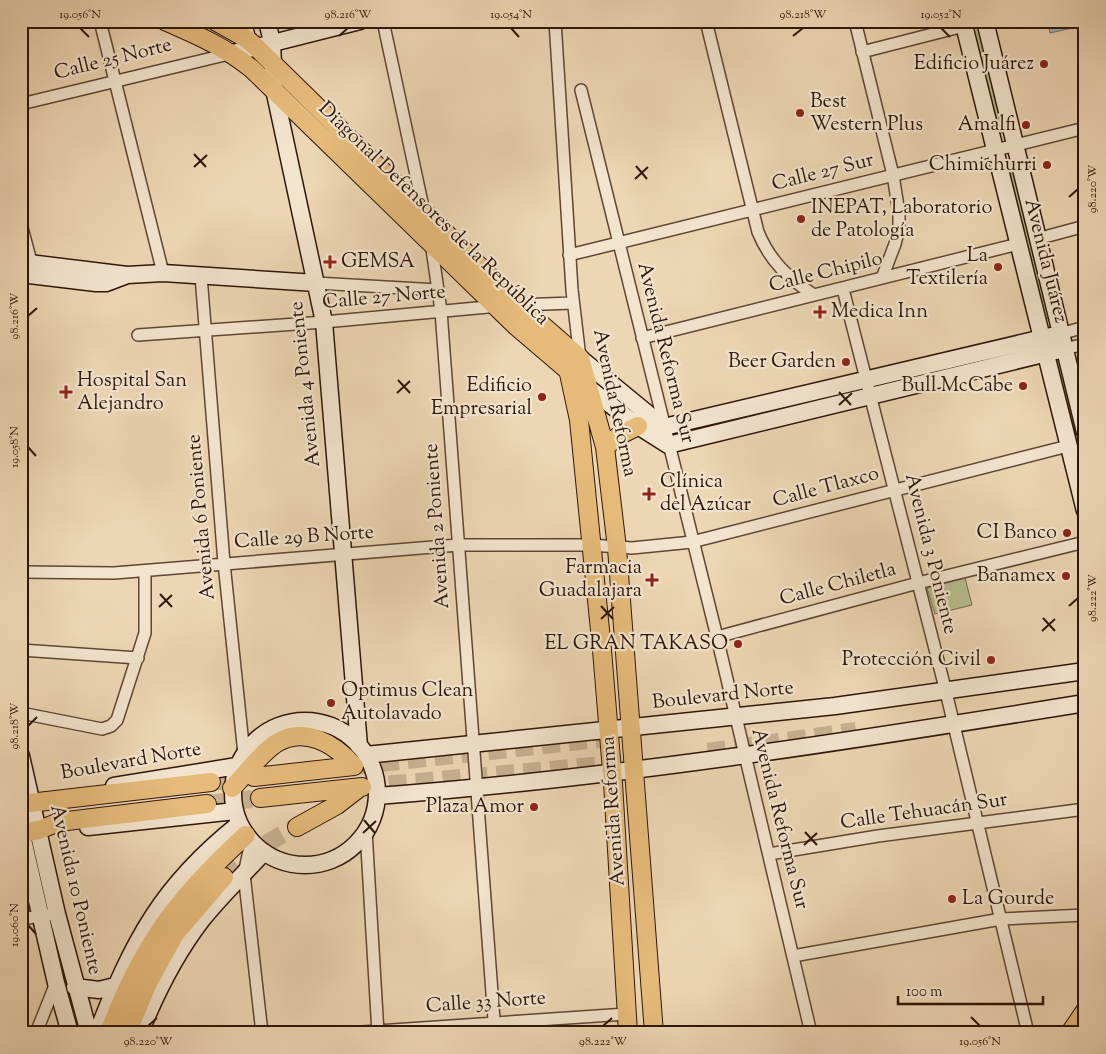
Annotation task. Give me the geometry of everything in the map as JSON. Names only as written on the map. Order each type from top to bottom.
[{"type":"main road","name":"Diagonal Defensores de la República","points":[[165,21],[207,39],[251,46]]},
{"type":"main road","name":"Diagonal Defensores de la República","points":[[215,21],[273,64],[519,305],[564,346]]},
{"type":"main road","points":[[243,21],[251,46]]},
{"type":"main road","points":[[251,46],[267,21]]},
{"type":"main road","name":"Calle 25 Norte","points":[[251,46],[360,21]]},
{"type":"main road","name":"Avenida Juárez","points":[[985,21],[1085,432]]},
{"type":"main road","name":"Avenida Juárez","points":[[964,24],[1085,511]]},
{"type":"main road","name":"Diagonal Defensores de la República","points":[[251,46],[252,69],[496,306],[664,428]]},
{"type":"main road","name":"Avenida 4 Poniente","points":[[273,64],[274,89],[324,322],[359,756]]},
{"type":"main road","points":[[27,269],[96,283],[106,283],[127,275],[163,273],[316,283]]},
{"type":"main road","points":[[668,445],[869,388],[1062,341]]},
{"type":"main road","name":"Avenida Reforma","points":[[564,346],[575,365],[613,772],[628,1033]]},
{"type":"main road","name":"Diagonal Defensores de la República","points":[[575,365],[590,389],[638,426],[668,445]]},
{"type":"main road","points":[[664,428],[869,388]]},
{"type":"main road","name":"Avenida Reforma","points":[[590,389],[605,447],[618,548],[629,728],[654,1033]]},
{"type":"main road","points":[[605,447],[620,434],[638,426]]},
{"type":"main road","name":"Boulevard Norte","points":[[254,776],[359,756],[946,692],[1085,671]]},
{"type":"main road","points":[[260,798],[366,790],[476,789],[744,755],[1085,703]]},
{"type":"main road","points":[[26,832],[247,833],[281,861],[300,865],[320,864],[338,857],[354,846],[366,831],[374,814],[366,790],[372,768],[359,756],[342,732],[321,723],[299,721],[277,726],[265,734],[240,760],[232,788],[247,833],[244,874],[202,920],[179,952],[161,984],[140,1033]]},
{"type":"main road","points":[[232,788],[264,752],[277,743],[294,736],[312,737],[329,744],[343,754],[359,756]]},
{"type":"main road","name":"Avenida 10 Poniente","points":[[21,756],[27,803],[26,832],[41,916],[56,983],[70,1033]]},
{"type":"main road","name":"Boulevard Norte","points":[[27,803],[240,760]]},
{"type":"main road","name":"Boulevard Norte","points":[[27,803],[211,782]]},
{"type":"main road","points":[[297,827],[366,790]]},
{"type":"main road","points":[[26,832],[59,822],[207,804]]},
{"type":"main road","name":"Avenida 10 Poniente","points":[[26,832],[57,914],[75,987],[89,1033]]},
{"type":"main road","points":[[97,1033],[115,986],[135,943],[156,909],[205,853],[247,833]]},
{"type":"main road","points":[[109,1033],[133,976],[160,928],[183,898],[213,865],[247,833]]},
{"type":"main road","points":[[127,1033],[148,983],[175,934],[224,877]]},
{"type":"main road","points":[[75,987],[98,990],[115,986]]},
{"type":"main road","points":[[1070,1033],[1085,1011]]},
{"type":"street","points":[[100,21],[163,273]]},
{"type":"street","name":"Avenida 2 Poniente","points":[[383,21],[430,242],[441,312],[495,1027]]},
{"type":"street","name":"Avenida Reforma","points":[[555,21],[573,303],[575,365]]},
{"type":"street","points":[[706,21],[753,210],[765,249],[775,264],[814,296]]},
{"type":"street","points":[[855,21],[893,175],[899,213],[899,228],[882,278]]},
{"type":"street","points":[[862,52],[964,24]]},
{"type":"street","name":"Calle 25 Norte","points":[[21,104],[115,82],[251,46]]},
{"type":"street","name":"Avenida Reforma Sur","points":[[581,90],[717,637],[811,1033]]},
{"type":"street","name":"Calle 27 Sur","points":[[570,255],[1085,128]]},
{"type":"street","points":[[21,224],[27,269]]},
{"type":"street","points":[[1037,239],[1085,226]]},
{"type":"street","name":"Calle Chipilo","points":[[642,338],[1018,244]]},
{"type":"street","name":"Avenida 6 Poniente","points":[[201,276],[240,760]]},
{"type":"street","points":[[316,283],[438,290]]},
{"type":"street","name":"Avenida 3 Poniente","points":[[843,289],[954,724],[1028,1033]]},
{"type":"street","name":"Calle 27 Norte","points":[[138,334],[324,322],[496,306],[573,303]]},
{"type":"street","points":[[1062,341],[1085,327]]},
{"type":"street","points":[[1062,341],[1085,344]]},
{"type":"street","name":"Calle Tlaxco","points":[[591,546],[618,548],[692,542],[1068,446]]},
{"type":"street","name":"Calle Chiletla","points":[[717,637],[918,583],[1085,542]]},
{"type":"street","name":"Calle 29 B Norte","points":[[21,572],[88,574],[145,571],[224,563],[458,546],[591,546]]},
{"type":"street","points":[[21,713],[102,729],[111,726],[117,720],[145,633],[145,571]]},
{"type":"street","points":[[21,650],[138,658]]},
{"type":"street","name":"Calle Tehuacán Sur","points":[[769,854],[878,836],[1085,809]]},
{"type":"street","points":[[366,831],[378,1031]]},
{"type":"street","points":[[244,874],[262,1033]]},
{"type":"street","points":[[21,919],[57,914]]},
{"type":"street","points":[[793,956],[1002,919],[1085,915]]},
{"type":"street","name":"Avenida 10 Poniente","points":[[36,1033],[56,983]]},
{"type":"street","name":"Calle 33 Norte","points":[[348,1033],[495,1027],[626,1014]]},
{"type":"green space","points":[[971,21],[978,21],[1005,132],[1003,133],[999,132]]},
{"type":"green space","points":[[1006,162],[1011,164],[1050,316],[1047,319],[1044,319]]},
{"type":"green space","points":[[1059,359],[1079,435],[1076,439],[1074,438],[1054,360]]},
{"type":"green space","points":[[965,578],[972,605],[935,614],[927,588]]},
{"type":"water","points":[[1047,21],[1076,21],[1077,27],[1050,33]]},
{"type":"tunnel","points":[[708,752],[856,731]]},
{"type":"tunnel","points":[[354,766],[645,734]]},
{"type":"tunnel","points":[[362,787],[626,763]]},
{"type":"tunnel","points":[[211,782],[251,777]]},
{"type":"tunnel","points":[[207,804],[260,798]]},
{"type":"tunnel","points":[[224,877],[259,849],[297,827]]},
{"type":"place","name":"Edificio Juárez","points":[[1044,64]]},
{"type":"place","name":"Best Western Plus","points":[[800,113]]},
{"type":"place","name":"Amalfi","points":[[1026,125]]},
{"type":"place","name":"Chimichurri","points":[[1047,165]]},
{"type":"place","name":"INEPAT, Laboratorio de Patología","points":[[801,219]]},
{"type":"place","name":"GEMSA","points":[[330,262]]},
{"type":"place","name":"La Textilería","points":[[998,267]]},
{"type":"place","name":"Medica Inn","points":[[820,312]]},
{"type":"place","name":"Beer Garden","points":[[846,362]]},
{"type":"place","name":"Bull McCabe","points":[[1023,386]]},
{"type":"place","name":"Hospital San Alejandro","points":[[66,392]]},
{"type":"place","name":"Edificio Empresarial","points":[[542,397]]},
{"type":"place","name":"Clínica del Azúcar","points":[[649,494]]},
{"type":"place","name":"CI Banco","points":[[1067,533]]},
{"type":"place","name":"Banamex","points":[[1066,576]]},
{"type":"place","name":"Farmacia Guadalajara","points":[[652,580]]},
{"type":"place","name":"EL GRAN TAKASO","points":[[738,644]]},
{"type":"place","name":"Protección Civil","points":[[991,660]]},
{"type":"place","name":"Optimus Clean Autolavado","points":[[331,703]]},
{"type":"place","name":"Plaza Amor","points":[[534,807]]},
{"type":"place","name":"La Gourde","points":[[952,899]]}]
